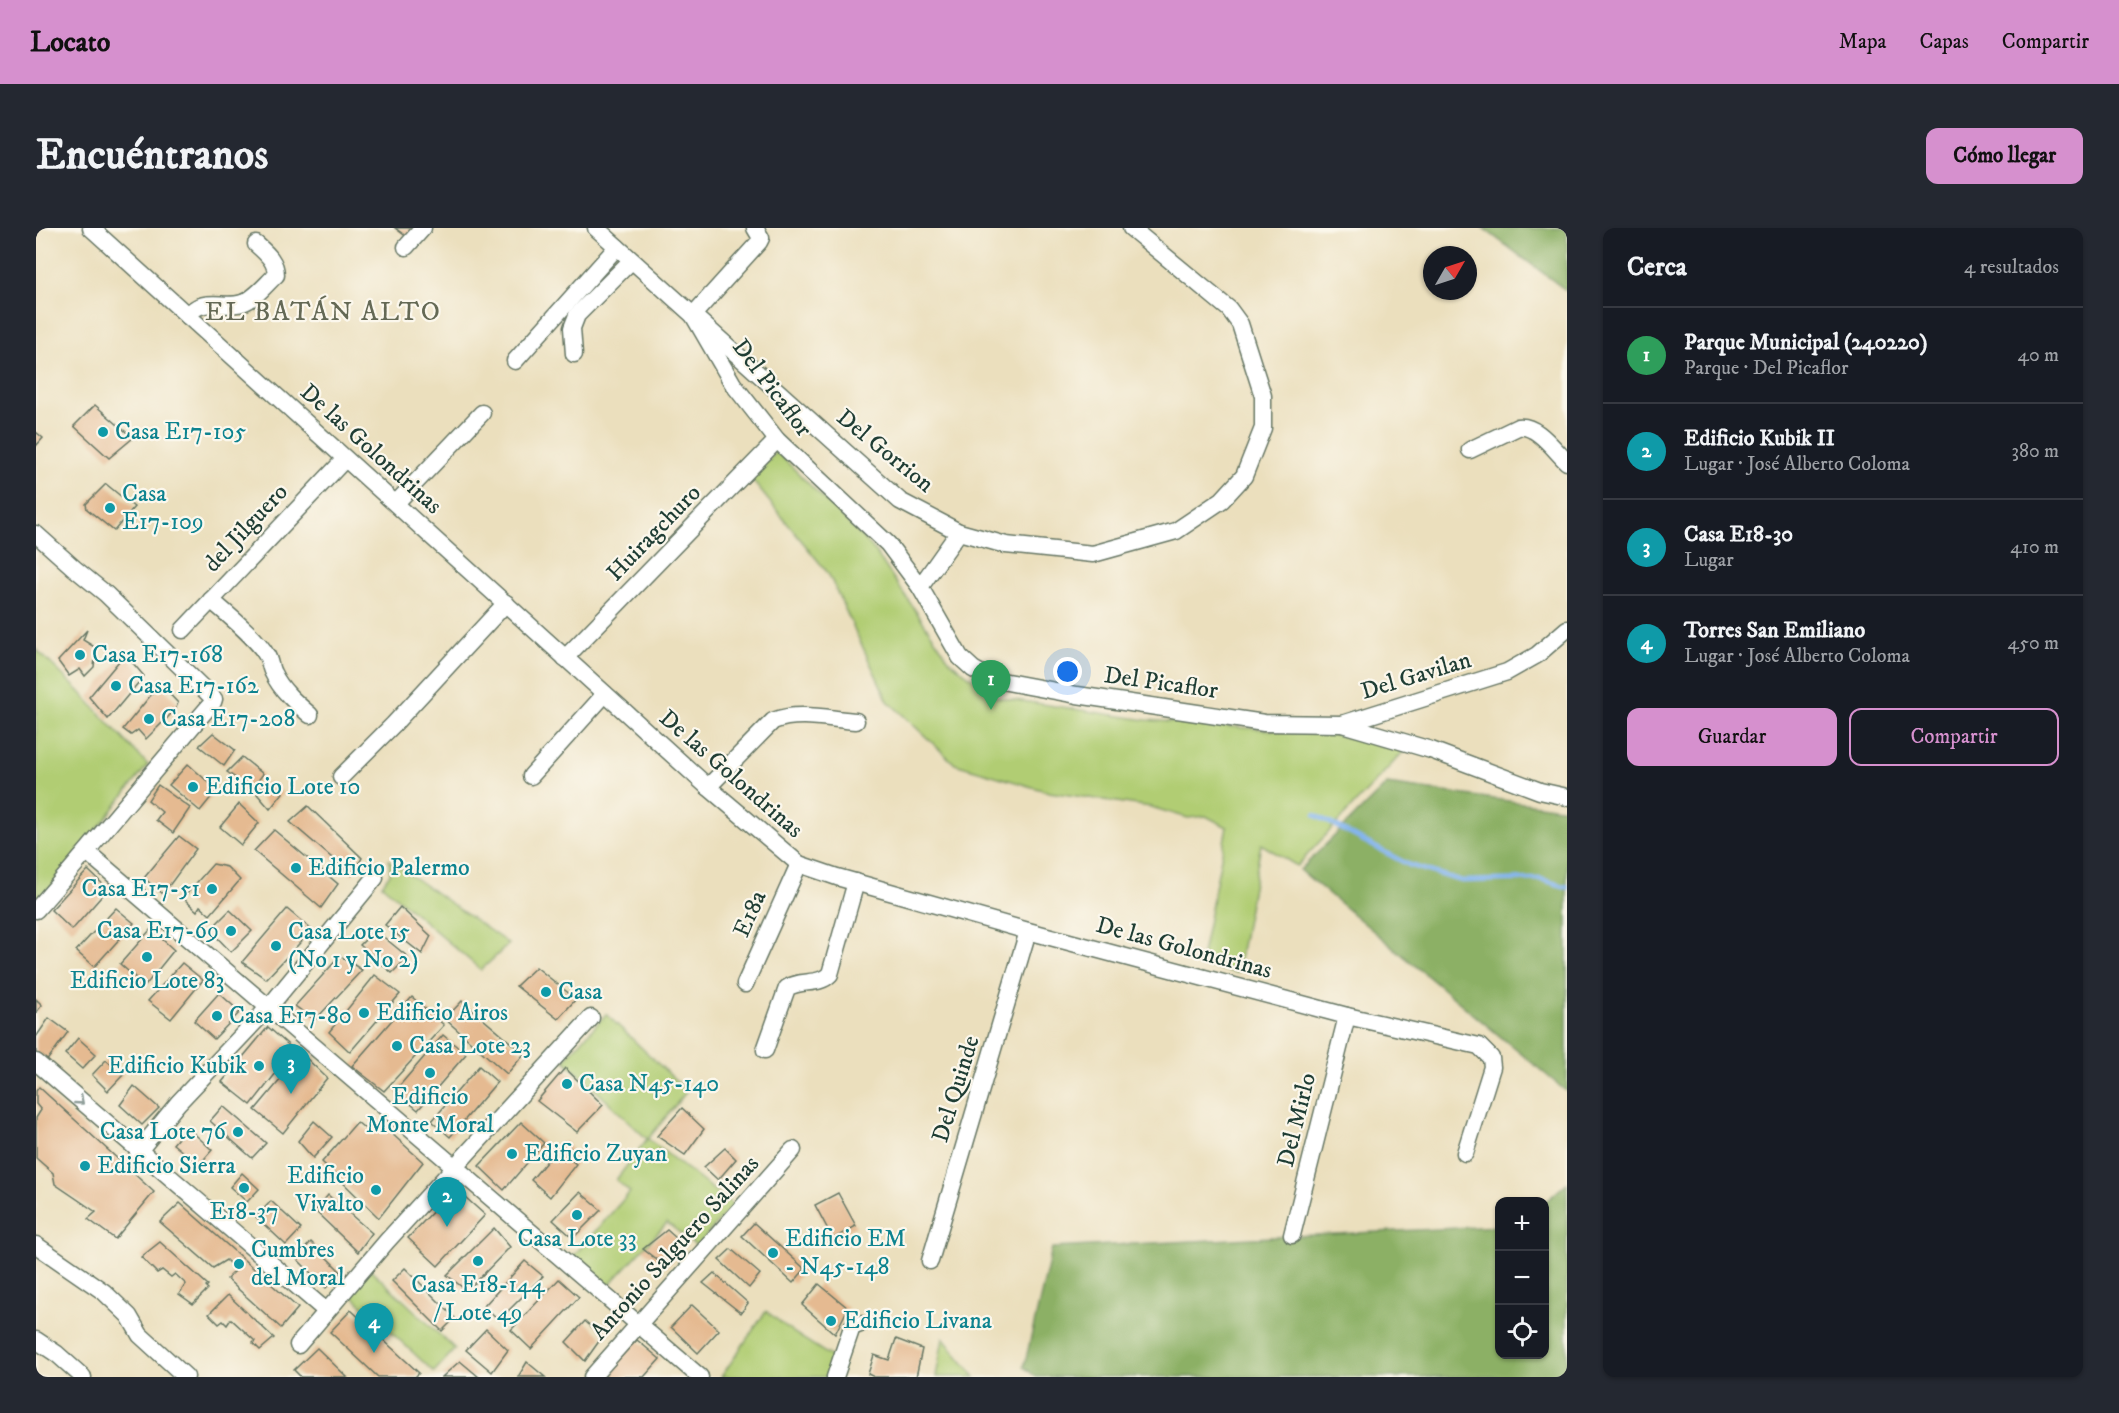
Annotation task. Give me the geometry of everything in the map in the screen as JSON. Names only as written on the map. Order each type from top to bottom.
[{"type":"street","name":"De las Golondrinas","points":[[92,228],[708,788],[799,864],[1028,931],[1347,1016],[1479,1046],[1491,1058],[1492,1067],[1465,1153]]},
{"type":"street","points":[[406,247],[423,228]]},
{"type":"street","name":"Del Gorrion","points":[[597,228],[900,501],[959,532],[1006,545],[1093,554],[1176,531],[1222,500],[1244,476],[1263,428],[1263,396],[1240,324],[1229,309],[1131,228]]},
{"type":"street","points":[[693,315],[759,242],[761,238],[755,228]]},
{"type":"street","points":[[188,316],[193,309],[200,306],[242,303],[276,275],[276,267],[256,244]]},
{"type":"street","points":[[515,361],[617,247]]},
{"type":"street","points":[[574,354],[572,328],[577,315],[631,261]]},
{"type":"street","name":"Del Picaflor","points":[[693,315],[733,384],[777,440],[888,544],[920,587],[960,657],[973,669],[991,679],[1077,695],[1264,723]]},
{"type":"street","points":[[396,503],[482,413]]},
{"type":"street","points":[[1470,450],[1518,427],[1526,426],[1567,462]]},
{"type":"street","name":"Huiragchuro","points":[[566,658],[777,440]]},
{"type":"street","name":"del Jilguero","points":[[183,630],[345,459]]},
{"type":"street","points":[[920,587],[959,532]]},
{"type":"street","points":[[36,534],[106,594],[214,699],[36,910]]},
{"type":"street","points":[[212,600],[268,656],[273,673],[279,682],[310,715]]},
{"type":"street","points":[[341,777],[393,725],[506,603]]},
{"type":"street","name":"Del Gavilan","points":[[1264,723],[1342,724],[1507,672],[1537,655],[1567,629]]},
{"type":"street","points":[[531,777],[605,694]]},
{"type":"street","points":[[708,788],[773,722],[785,717],[797,716],[856,721]]},
{"type":"street","points":[[1342,724],[1431,750],[1540,791],[1567,797]]},
{"type":"street","points":[[87,852],[700,1377]]},
{"type":"street","name":"E18a","points":[[745,984],[799,864]]},
{"type":"street","points":[[138,1152],[178,1103],[269,1006],[375,878]]},
{"type":"street","points":[[765,1050],[788,988],[820,981],[830,974],[856,882]]},
{"type":"street","name":"Del Quinde","points":[[930,1261],[1028,931]]},
{"type":"street","name":"Del Mirlo","points":[[1292,1235],[1347,1016]]},
{"type":"street","points":[[298,1345],[326,1311],[591,1018]]},
{"type":"street","points":[[36,1062],[138,1152],[326,1311]]},
{"type":"street","name":"Antonio Salguero Salinas","points":[[592,1377],[793,1150]]},
{"type":"street","points":[[36,1245],[104,1292],[129,1316],[168,1377]]},
{"type":"street","points":[[835,1377],[852,1327],[861,1324]]},
{"type":"street","points":[[140,1335],[186,1377]]},
{"type":"street","points":[[36,1340],[57,1354],[83,1377]]},
{"type":"green space","points":[[1483,228],[1567,228],[1567,291]]},
{"type":"green space","points":[[776,451],[872,547],[950,661],[996,697],[1146,720],[1337,735],[1404,751],[1297,866],[1261,844],[1237,973],[1200,965],[1227,827],[1206,816],[1188,818],[1151,807],[1049,792],[955,764],[888,701],[828,573],[751,479]]},
{"type":"green space","points":[[36,649],[148,765],[36,907]]},
{"type":"green space","points":[[1387,784],[1567,809],[1567,1092],[1300,870]]},
{"type":"green space","points":[[389,860],[509,944],[481,970],[382,885],[390,874]]},
{"type":"green space","points":[[606,1014],[687,1091],[648,1139],[733,1205],[697,1246],[667,1223],[603,1292],[569,1261],[630,1192],[616,1180],[647,1139],[564,1060]]},
{"type":"green space","points":[[1567,1183],[1567,1377],[1036,1377],[1024,1367],[1052,1248],[1495,1226],[1495,1359],[1549,1359],[1549,1199]]},
{"type":"green space","points":[[370,1269],[455,1349],[434,1372],[350,1294]]},
{"type":"green space","points":[[766,1311],[794,1333],[835,1359],[829,1377],[721,1377]]},
{"type":"green space","points":[[943,1338],[975,1377],[936,1377]]},
{"type":"building","points":[[395,228],[415,228],[407,237]]},
{"type":"building","name":"Casa E17-105","points":[[95,405],[133,438],[109,458],[74,426]]},
{"type":"building","points":[[36,432],[43,438],[36,446]]},
{"type":"building","name":"Casa E17-109","points":[[106,484],[134,507],[114,531],[87,509],[86,504]]},
{"type":"building","name":"Casa E17-168","points":[[87,630],[83,640],[96,648],[94,667],[85,676],[80,669],[69,676],[58,661]]},
{"type":"building","name":"Casa E17-162","points":[[125,654],[144,676],[108,719],[89,697]]},
{"type":"building","name":"Casa E17-208","points":[[160,684],[178,703],[175,710],[146,739],[138,730],[131,735],[123,729]]},
{"type":"building","points":[[213,733],[235,750],[224,766],[199,746]]},
{"type":"building","points":[[242,757],[263,774],[252,789],[227,772]]},
{"type":"building","name":"Edificio Lote 10","points":[[188,764],[217,790],[200,811],[169,785]]},
{"type":"building","points":[[267,782],[283,793],[270,809],[257,794]]},
{"type":"building","points":[[158,785],[190,808],[173,833],[156,820],[162,812],[148,800]]},
{"type":"building","name":"Edificio Lote 10","points":[[239,804],[259,823],[241,845],[220,827]]},
{"type":"building","points":[[308,806],[362,858],[352,875],[290,822]]},
{"type":"building","name":"Edificio Palermo","points":[[274,830],[338,884],[321,908],[254,851]]},
{"type":"building","points":[[179,836],[196,849],[163,894],[144,878]]},
{"type":"building","name":"Casa E17-51","points":[[213,864],[227,867],[240,880],[210,915],[200,906],[197,911],[183,898]]},
{"type":"building","points":[[88,870],[108,889],[72,930],[51,910]]},
{"type":"building","points":[[400,907],[431,936],[422,954],[385,925]]},
{"type":"building","points":[[116,908],[134,923],[94,967],[76,951]]},
{"type":"building","name":"Casa Lote 15 (No 1 y No 2)","points":[[287,909],[312,930],[266,979],[242,962]]},
{"type":"building","name":"Casa E17-69","points":[[230,910],[252,931],[231,952],[210,930]]},
{"type":"building","name":"Edificio Lote 83","points":[[151,929],[174,950],[145,986],[120,964]]},
{"type":"building","points":[[375,930],[408,957],[392,973],[360,945]]},
{"type":"building","points":[[340,956],[362,970],[315,1020],[295,1006]]},
{"type":"building","points":[[182,963],[203,980],[171,1019],[148,1001]]},
{"type":"building","name":"Casa","points":[[536,967],[576,999],[558,1019],[516,986]]},
{"type":"building","name":"Edificio Airos","points":[[375,975],[400,994],[350,1052],[329,1032]]},
{"type":"building","name":"Casa E17-80","points":[[219,993],[240,1012],[214,1039],[194,1021]]},
{"type":"building","name":"Casa Lote 23","points":[[412,997],[444,1025],[384,1091],[352,1066]]},
{"type":"building","points":[[36,999],[42,1005],[36,1013]]},
{"type":"building","points":[[462,1001],[524,1054],[507,1074],[445,1019]]},
{"type":"building","points":[[49,1018],[68,1032],[46,1062],[36,1053],[36,1037]]},
{"type":"building","name":"Edificio Kubik","points":[[268,1027],[294,1050],[251,1105],[222,1082]]},
{"type":"building","name":"Edificio Monte Moral","points":[[443,1035],[466,1054],[418,1110],[395,1091]]},
{"type":"building","points":[[78,1038],[96,1054],[82,1069],[65,1054]]},
{"type":"building","points":[[302,1054],[327,1078],[283,1133],[255,1110]]},
{"type":"building","points":[[106,1060],[123,1075],[108,1091],[92,1075]]},
{"type":"building","points":[[479,1066],[497,1082],[450,1137],[432,1121]]},
{"type":"building","name":"Casa N45-140","points":[[565,1068],[603,1105],[577,1132],[537,1101]]},
{"type":"building","points":[[134,1086],[159,1108],[142,1125],[120,1105]]},
{"type":"building","name":"Edificio Sierra","points":[[39,1087],[154,1192],[115,1239],[88,1219],[96,1212],[55,1184],[53,1173],[36,1158],[36,1118],[41,1110],[36,1104],[36,1091]]},
{"type":"building","name":"Casa Lote 76","points":[[223,1106],[266,1143],[252,1158],[210,1121]]},
{"type":"building","points":[[682,1108],[704,1129],[685,1155],[657,1136]]},
{"type":"building","points":[[314,1121],[332,1137],[313,1158],[298,1141]]},
{"type":"building","name":"Edificio Vivalto","points":[[357,1122],[369,1132],[379,1122],[423,1162],[379,1218],[322,1162]]},
{"type":"building","name":"Edificio Zuyan","points":[[521,1122],[544,1143],[504,1190],[479,1166]]},
{"type":"building","points":[[187,1127],[212,1150],[199,1165],[173,1144]]},
{"type":"building","points":[[564,1141],[572,1150],[568,1158],[576,1164],[550,1197],[531,1180]]},
{"type":"building","points":[[725,1148],[736,1159],[718,1180],[704,1167]]},
{"type":"building","name":"E18-37","points":[[242,1173],[259,1189],[247,1202],[230,1187]]},
{"type":"building","points":[[455,1188],[485,1215],[438,1266],[408,1238]]},
{"type":"building","name":"Casa Lote 33","points":[[580,1192],[601,1210],[573,1238],[553,1220]]},
{"type":"building","points":[[838,1193],[856,1226],[833,1239],[815,1205]]},
{"type":"building","points":[[328,1195],[372,1233],[358,1252],[315,1211]]},
{"type":"building","points":[[271,1201],[301,1229],[286,1245],[256,1217]]},
{"type":"building","name":"Cumbres del Moral","points":[[180,1203],[298,1308],[281,1328],[227,1279],[236,1270],[226,1260],[213,1268],[160,1222]]},
{"type":"building","name":"Edificio EM - N45-148","points":[[754,1223],[805,1269],[793,1283],[742,1236]]},
{"type":"building","name":"Casa E18-144 / Lote 49","points":[[494,1228],[510,1247],[467,1291],[447,1275]]},
{"type":"building","points":[[667,1230],[685,1246],[666,1267],[643,1249]]},
{"type":"building","name":"Cumbres del Moral","points":[[160,1242],[208,1285],[206,1287],[208,1289],[193,1304],[179,1294],[186,1284],[175,1274],[171,1277],[162,1270],[157,1273],[141,1257]]},
{"type":"building","points":[[311,1242],[341,1272],[326,1288],[296,1258]]},
{"type":"building","points":[[731,1249],[760,1274],[749,1288],[719,1260]]},
{"type":"building","points":[[525,1261],[543,1276],[499,1320],[484,1306]]},
{"type":"building","points":[[405,1268],[455,1318],[442,1331],[392,1281]]},
{"type":"building","points":[[714,1273],[748,1303],[741,1313],[703,1283]]},
{"type":"building","points":[[559,1279],[579,1297],[531,1349],[511,1330]]},
{"type":"building","name":"Edificio Livana","points":[[819,1284],[848,1308],[835,1334],[802,1305]]},
{"type":"building","name":"Cumbres del Moral","points":[[228,1295],[274,1338],[260,1350],[253,1343],[255,1341],[231,1319],[227,1325],[223,1321],[219,1324],[209,1314]]},
{"type":"building","points":[[692,1305],[719,1330],[698,1353],[671,1327]]},
{"type":"building","points":[[351,1310],[419,1373],[415,1377],[378,1377],[330,1332]]},
{"type":"building","points":[[585,1321],[602,1337],[585,1361],[566,1342]]},
{"type":"building","points":[[486,1329],[508,1350],[492,1372],[466,1350]]},
{"type":"building","points":[[896,1339],[922,1349],[916,1377],[874,1377],[868,1374],[874,1355],[889,1360]]},
{"type":"building","points":[[637,1340],[660,1359],[644,1377],[602,1377]]},
{"type":"building","points":[[317,1348],[347,1377],[301,1377],[294,1370]]},
{"type":"building","points":[[460,1361],[479,1377],[442,1377]]},
{"type":"building","points":[[527,1362],[545,1377],[518,1377]]},
{"type":"waterway","points":[[1315,815],[1409,865],[1462,881],[1540,879],[1567,887]]},
{"type":"place","name":"Casa E17-105","points":[[103,432]]},
{"type":"place","name":"Casa E17-109","points":[[110,508]]},
{"type":"place","name":"Casa E17-168","points":[[80,655]]},
{"type":"place","name":"Casa E17-162","points":[[116,686]]},
{"type":"place","name":"Parque Municipal (240220)","points":[[991,710]]},
{"type":"place","name":"Casa E17-208","points":[[149,719]]},
{"type":"place","name":"Edificio Lote 10","points":[[193,787]]},
{"type":"place","name":"Edificio Palermo","points":[[296,868]]},
{"type":"place","name":"Casa E17-51","points":[[212,889]]},
{"type":"place","name":"Casa E17-69","points":[[231,931]]},
{"type":"place","name":"Casa Lote 15 (No 1 y No 2)","points":[[276,946]]},
{"type":"place","name":"Edificio Lote 83","points":[[147,957]]},
{"type":"place","name":"Casa","points":[[546,992]]},
{"type":"place","name":"Edificio Airos","points":[[364,1013]]},
{"type":"place","name":"Casa E17-80","points":[[217,1016]]},
{"type":"place","name":"Casa Lote 23","points":[[397,1046]]},
{"type":"place","name":"Edificio Kubik","points":[[259,1066]]},
{"type":"place","name":"Edificio Monte Moral","points":[[430,1073]]},
{"type":"place","name":"Casa N45-140","points":[[567,1084]]},
{"type":"place","name":"Casa E18-30","points":[[291,1094]]},
{"type":"place","name":"Casa Lote 76","points":[[238,1132]]},
{"type":"place","name":"Edificio Zuyan","points":[[512,1154]]},
{"type":"place","name":"Edificio Sierra","points":[[85,1166]]},
{"type":"place","name":"E18-37","points":[[244,1188]]},
{"type":"place","name":"Edificio Vivalto","points":[[376,1190]]},
{"type":"place","name":"Casa Lote 33","points":[[577,1215]]},
{"type":"place","name":"Edificio Kubik II","points":[[447,1227]]},
{"type":"place","name":"Edificio EM - N45-148","points":[[773,1253]]},
{"type":"place","name":"Casa E18-144 / Lote 49","points":[[478,1261]]},
{"type":"place","name":"Cumbres del Moral","points":[[239,1264]]},
{"type":"place","name":"Edificio Livana","points":[[831,1321]]},
{"type":"place","name":"Torres San Emiliano","points":[[374,1353]]},
{"type":"district","name":"EL BATÁN ALTO","points":[[323,312]]}]
